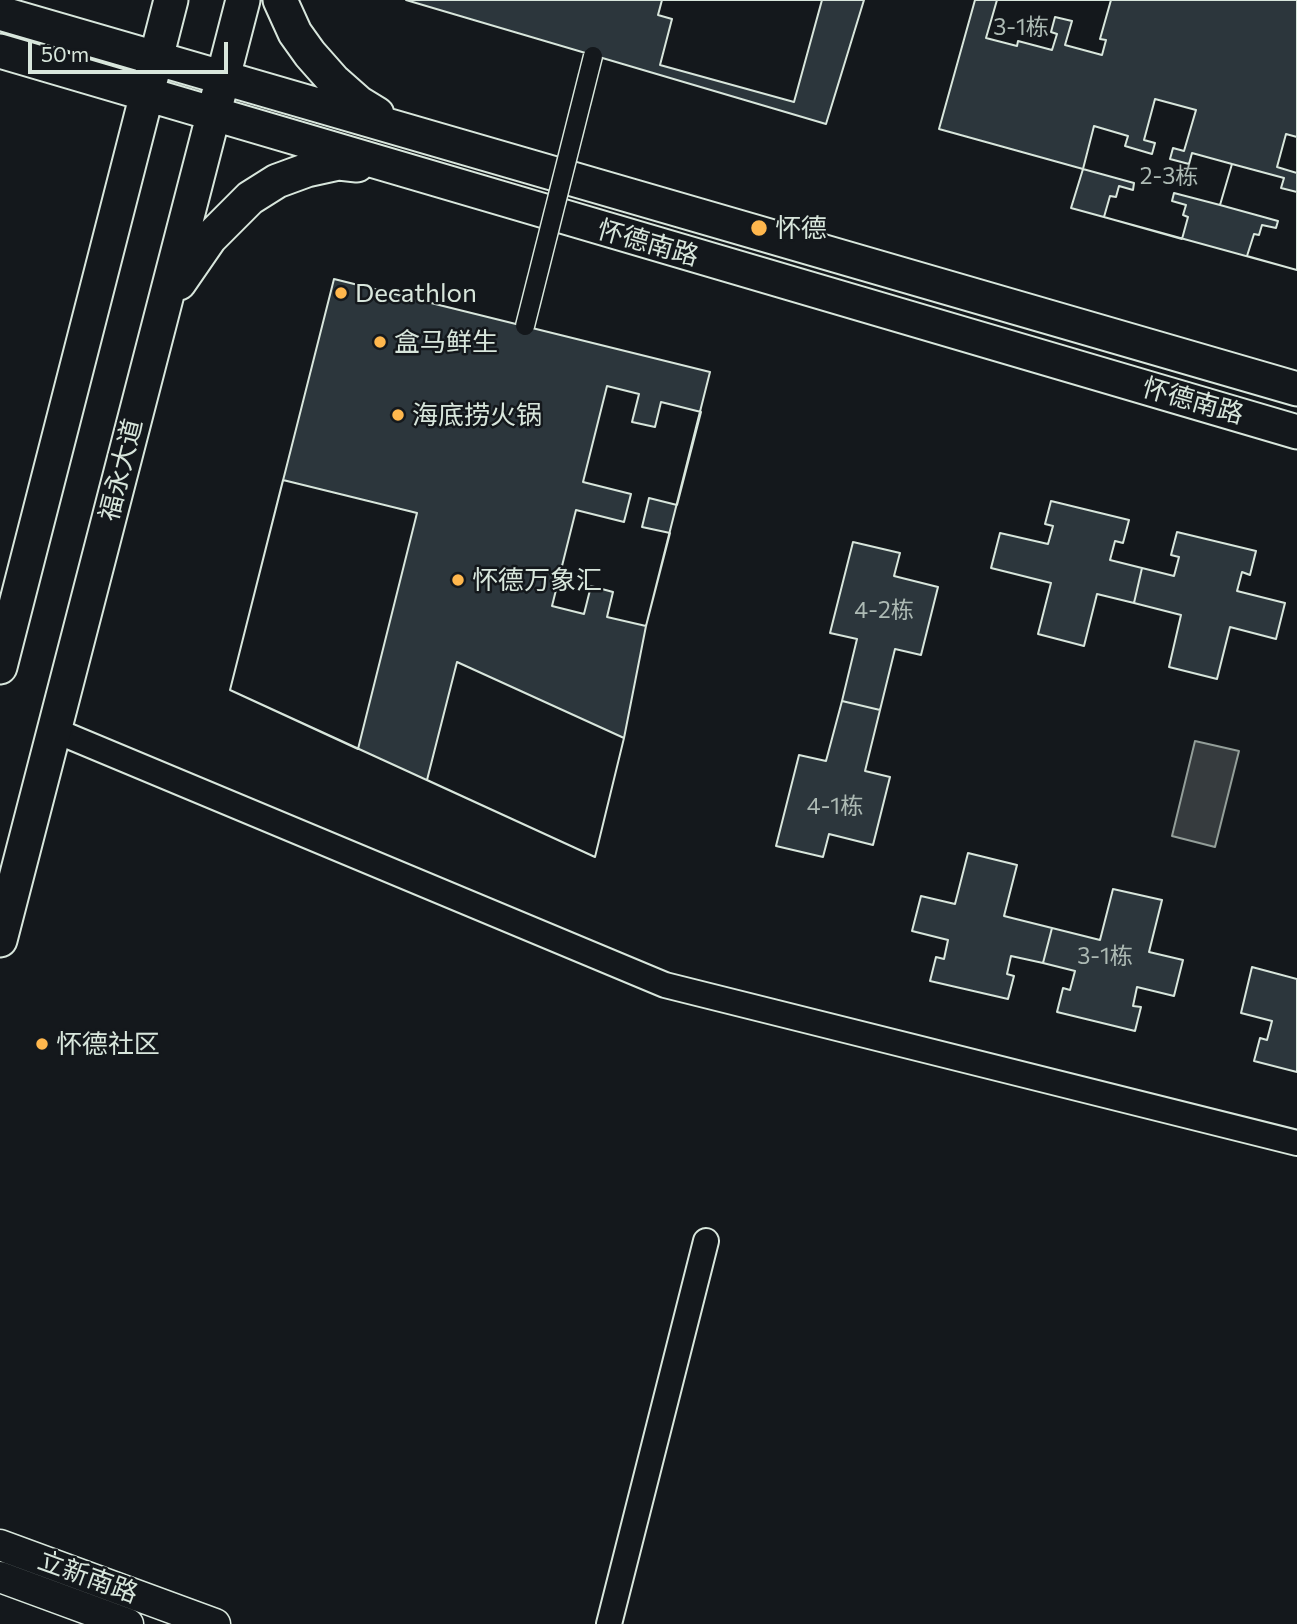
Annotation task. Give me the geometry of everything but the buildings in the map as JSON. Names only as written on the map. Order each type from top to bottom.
[{"type":"main road","points":[[0,667],[171,0]]},
{"type":"main road","name":"福永大道","points":[[0,940],[243,0]]},
{"type":"main road","points":[[280,0],[295,33],[333,80],[359,103],[403,130]]},
{"type":"main road","name":"怀德南路","points":[[0,13],[1297,389]]},
{"type":"main road","name":"怀德南路","points":[[0,51],[212,116],[1297,432]]},
{"type":"main road","points":[[161,316],[186,269],[210,238],[250,198],[277,181],[307,170],[339,163],[389,167]]},
{"type":"street","points":[[525,326],[593,56]]},
{"type":"street","points":[[54,730],[665,985],[1297,1143]]},
{"type":"street","points":[[609,1624],[706,1241]]},
{"type":"street","name":"立新南路","points":[[0,1545],[215,1624]]},
{"type":"street","name":"立新南路","points":[[0,1577],[128,1624]]},
{"type":"shaded area","points":[[1195,741],[1239,751],[1215,847],[1172,836]]},
{"type":"place","name":"怀德","points":[[759,228]]},
{"type":"place","name":"Decathlon","points":[[341,293]]},
{"type":"place","name":"盒马鲜生","points":[[380,342]]},
{"type":"place","name":"海底捞火锅","points":[[398,415]]},
{"type":"place","name":"怀德万象汇","points":[[458,580]]},
{"type":"place","name":"怀德社区","points":[[42,1044]]}]
